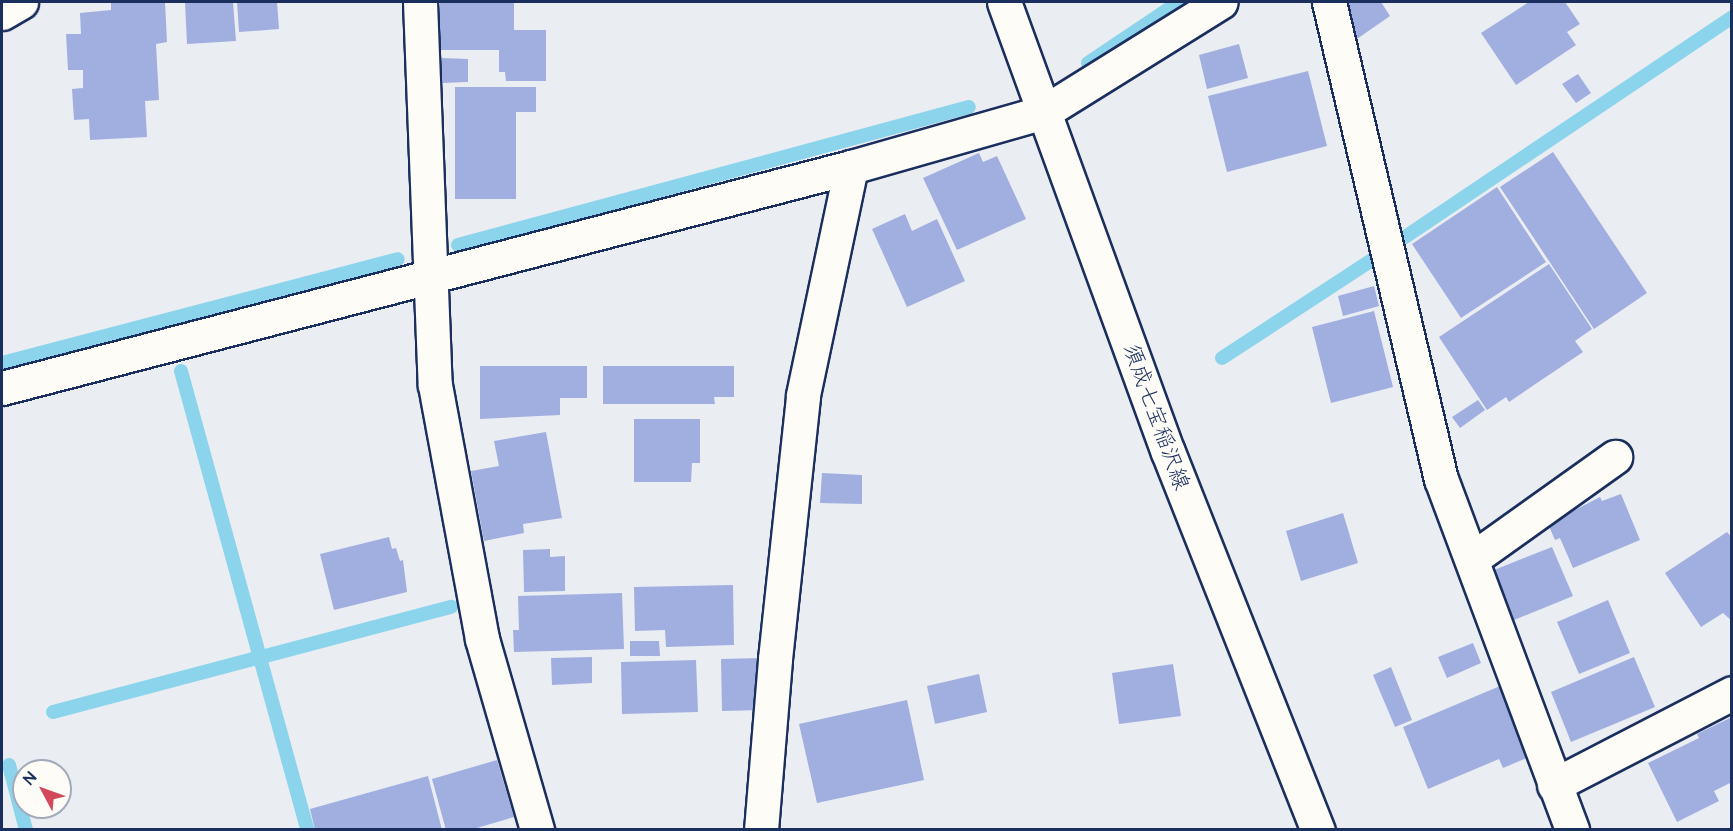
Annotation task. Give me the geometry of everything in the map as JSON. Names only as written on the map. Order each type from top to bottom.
[{"type":"street","points":[[2,13],[21,2]]},
{"type":"street","points":[[420,2],[435,385],[482,639],[537,830]]},
{"type":"street","name":"須成七宝稲沢線","points":[[1004,2],[1168,452],[1318,830]]},
{"type":"street","points":[[2,388],[852,167],[1044,112],[1221,2]]},
{"type":"street","points":[[1329,2],[1441,479],[1572,830]]},
{"type":"street","points":[[761,830],[775,659],[803,395],[852,167]]},
{"type":"street","points":[[1472,559],[1615,457]]},
{"type":"street","points":[[1554,785],[1731,693]]},
{"type":"building","points":[[165,2],[167,42],[156,44],[159,100],[145,101],[147,137],[90,140],[89,119],[74,120],[72,89],[83,88],[83,70],[68,70],[66,34],[81,34],[80,13],[111,10],[111,3]]},
{"type":"building","points":[[185,2],[233,2],[236,41],[187,44]]},
{"type":"building","points":[[237,2],[277,2],[279,29],[239,32]]},
{"type":"building","points":[[440,2],[514,2],[514,30],[546,30],[546,81],[506,81],[505,72],[499,72],[499,50],[440,50]]},
{"type":"building","points":[[1345,2],[1381,2],[1390,16],[1354,41]]},
{"type":"building","points":[[1529,2],[1565,2],[1580,24],[1567,32],[1576,45],[1516,85],[1481,33]]},
{"type":"building","points":[[1239,44],[1248,78],[1207,89],[1199,55]]},
{"type":"building","points":[[442,58],[468,59],[468,82],[442,83]]},
{"type":"building","points":[[1308,71],[1327,146],[1227,172],[1208,96]]},
{"type":"building","points":[[1578,74],[1591,93],[1576,103],[1562,84]]},
{"type":"building","points":[[455,87],[536,87],[536,112],[516,112],[516,199],[455,199]]},
{"type":"building","points":[[1553,152],[1647,293],[1594,329],[1500,187]]},
{"type":"building","points":[[979,153],[983,162],[997,156],[1026,219],[957,250],[923,178]]},
{"type":"building","points":[[1497,187],[1546,262],[1461,318],[1412,244]]},
{"type":"building","points":[[905,214],[912,231],[937,219],[965,281],[907,307],[872,229]]},
{"type":"building","points":[[1549,264],[1592,329],[1575,341],[1583,352],[1509,402],[1506,397],[1487,410],[1439,337]]},
{"type":"building","points":[[1374,286],[1379,306],[1343,316],[1338,296]]},
{"type":"building","points":[[1374,311],[1393,387],[1331,403],[1312,327]]},
{"type":"building","points":[[480,366],[587,366],[587,398],[560,398],[560,415],[480,419]]},
{"type":"building","points":[[603,366],[734,366],[734,397],[714,397],[715,404],[603,404]]},
{"type":"building","points":[[1478,400],[1485,410],[1460,428],[1452,417]]},
{"type":"building","points":[[634,419],[700,419],[700,463],[692,463],[691,482],[634,482]]},
{"type":"building","points":[[546,432],[562,518],[523,524],[524,533],[484,541],[471,471],[499,466],[494,441]]},
{"type":"building","points":[[822,473],[862,475],[862,504],[820,503]]},
{"type":"building","points":[[1621,494],[1640,540],[1573,568],[1560,538],[1555,540],[1548,524],[1600,497],[1602,501]]},
{"type":"building","points":[[1343,513],[1358,563],[1301,581],[1286,531]]},
{"type":"building","points":[[1727,532],[1732,538],[1732,621],[1723,613],[1701,627],[1665,573]]},
{"type":"building","points":[[389,537],[392,549],[396,548],[400,561],[403,560],[407,592],[334,610],[320,554]]},
{"type":"building","points":[[1552,547],[1573,596],[1514,620],[1494,570]]},
{"type":"building","points":[[550,549],[550,557],[565,556],[565,591],[524,592],[523,550]]},
{"type":"building","points":[[733,585],[734,645],[666,647],[665,630],[635,631],[634,587]]},
{"type":"building","points":[[622,593],[624,649],[514,652],[513,630],[519,630],[518,596]]},
{"type":"building","points":[[1608,600],[1630,653],[1579,674],[1557,622]]},
{"type":"building","points":[[630,641],[659,641],[660,656],[630,656]]},
{"type":"building","points":[[1473,643],[1481,663],[1447,678],[1438,657]]},
{"type":"building","points":[[592,657],[592,683],[552,685],[551,658]]},
{"type":"building","points":[[1634,657],[1655,707],[1571,742],[1551,692]]},
{"type":"building","points":[[761,658],[762,710],[722,711],[721,659]]},
{"type":"building","points":[[696,660],[698,712],[622,714],[621,662]]},
{"type":"building","points":[[1173,664],[1181,716],[1119,724],[1112,673]]},
{"type":"building","points":[[1391,667],[1412,720],[1395,727],[1373,675]]},
{"type":"building","points":[[979,674],[987,712],[935,724],[927,686]]},
{"type":"building","points":[[1500,686],[1529,757],[1503,768],[1499,759],[1428,789],[1403,727]]},
{"type":"building","points":[[907,700],[924,780],[817,803],[799,724]]},
{"type":"building","points":[[1732,717],[1732,782],[1714,791],[1719,801],[1677,822],[1648,763],[1699,738],[1697,734]]},
{"type":"building","points":[[497,760],[514,817],[470,830],[446,830],[432,779]]},
{"type":"building","points":[[428,776],[442,830],[315,830],[310,809]]},
{"type":"waterway","points":[[1088,63],[1179,2]]},
{"type":"waterway","points":[[1405,237],[1732,17]]},
{"type":"waterway","points":[[458,245],[969,107]]},
{"type":"waterway","points":[[2,363],[398,259]]},
{"type":"waterway","points":[[1222,358],[1370,261]]},
{"type":"waterway","points":[[181,371],[307,830]]},
{"type":"waterway","points":[[53,712],[451,607]]},
{"type":"waterway","points":[[9,765],[26,830]]}]
